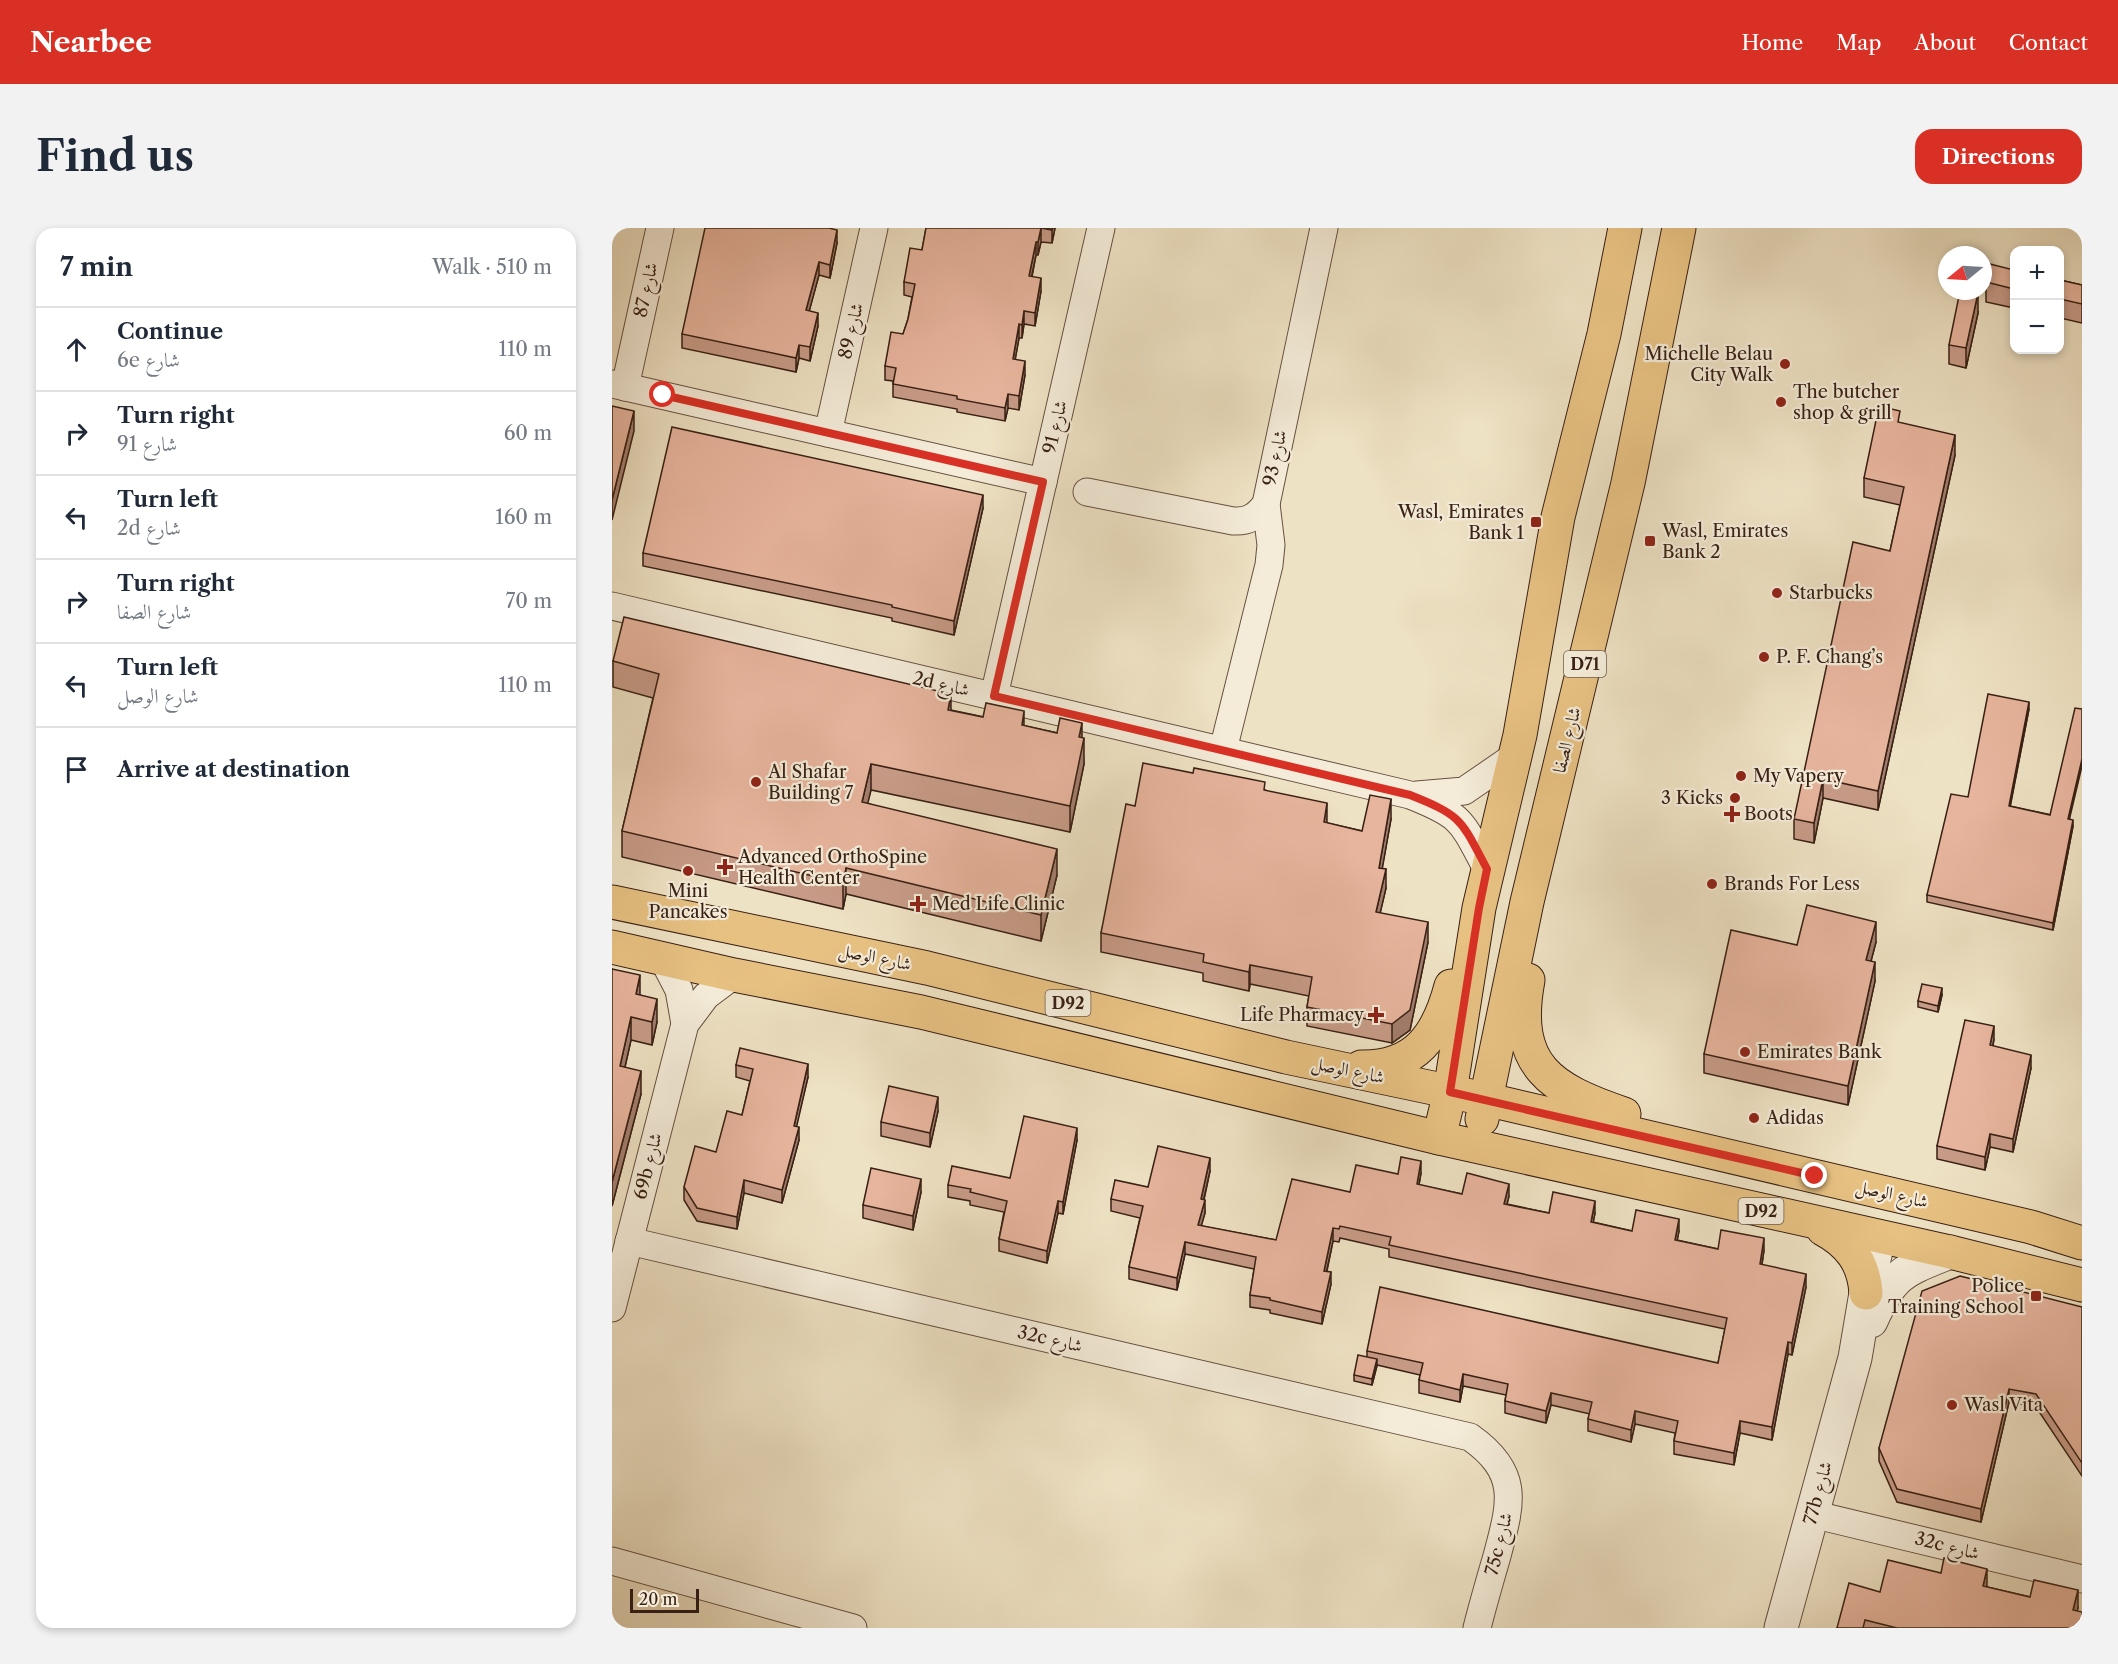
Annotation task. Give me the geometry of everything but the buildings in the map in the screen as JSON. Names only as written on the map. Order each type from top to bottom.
[{"type":"main road","points":[[1445,1113],[1479,908],[1515,756],[1558,517],[1604,334],[1625,228]]},
{"type":"main road","name":"شارع الصفا","points":[[1476,1146],[1527,902],[1628,483],[1679,228]]},
{"type":"main road","name":"شارع الوصل","points":[[612,902],[927,968],[1336,1067],[1445,1113],[1476,1146],[1879,1238],[1950,1252],[2082,1285]]},
{"type":"main road","points":[[1527,902],[1536,931],[1524,1015],[1531,1049],[1540,1065],[1554,1083],[1569,1094],[1658,1126],[1698,1149]]},
{"type":"main road","points":[[1336,1067],[1377,1067],[1396,1063],[1412,1054],[1426,1041],[1438,1026],[1445,1008],[1462,941],[1479,908]]},
{"type":"main road","name":"شارع الوصل","points":[[612,947],[734,975],[921,1012],[1095,1052],[1445,1113],[1485,1099],[2031,1227],[2082,1243]]},
{"type":"main road","points":[[1813,1223],[1851,1249],[1862,1269],[1866,1293]]},
{"type":"street","name":"شارع 87","points":[[618,385],[660,228]]},
{"type":"street","name":"شارع 89","points":[[828,433],[874,228]]},
{"type":"street","name":"شارع 91","points":[[994,696],[1101,228]]},
{"type":"street","name":"شارع 93","points":[[1088,492],[1233,521],[1252,518],[1266,504],[1324,228]]},
{"type":"street","points":[[618,385],[1043,482]]},
{"type":"street","points":[[1222,750],[1269,565],[1270,534],[1266,504]]},
{"type":"street","name":"2d شارع","points":[[612,606],[1410,795],[1453,814],[1470,835],[1487,869]]},
{"type":"street","name":"2d شارع","points":[[1410,795],[1464,791],[1515,756]]},
{"type":"street","name":"69b شارع","points":[[663,959],[679,990],[685,1024]]},
{"type":"street","name":"69b شارع","points":[[612,1308],[685,1024],[706,996],[734,975]]},
{"type":"street","name":"77b شارع","points":[[1781,1628],[1855,1358],[1866,1293],[1879,1238]]},
{"type":"street","name":"32c شارع","points":[[629,1241],[1470,1437]]},
{"type":"street","name":"77b شارع","points":[[1855,1358],[1889,1284],[1906,1270],[1950,1252]]},
{"type":"street","name":"75c شارع","points":[[1470,1437],[1488,1450],[1501,1467],[1509,1499],[1509,1510],[1477,1628]]},
{"type":"street","name":"32c شارع","points":[[1812,1514],[2082,1579]]},
{"type":"street","points":[[612,1561],[853,1628]]},
{"type":"place","name":"Michelle Belau City Walk","points":[[1785,364]]},
{"type":"place","name":"The butcher shop & grill","points":[[1781,402]]},
{"type":"place","name":"Wasl, Emirates Bank 1","points":[[1536,522]]},
{"type":"place","name":"Wasl, Emirates Bank 2","points":[[1650,541]]},
{"type":"place","name":"Starbucks","points":[[1777,593]]},
{"type":"place","name":"P. F. Chang’s","points":[[1764,657]]},
{"type":"place","name":"My Vapery","points":[[1741,776]]},
{"type":"place","name":"Al Shafar Building 7","points":[[756,782]]},
{"type":"place","name":"3 Kicks","points":[[1735,798]]},
{"type":"place","name":"Boots","points":[[1732,814]]},
{"type":"place","name":"Advanced OrthoSpine Health Center","points":[[725,867]]},
{"type":"place","name":"Mini Pancakes","points":[[688,871]]},
{"type":"place","name":"Brands For Less","points":[[1712,884]]},
{"type":"place","name":"Med Life Clinic","points":[[918,904]]},
{"type":"place","name":"Life Pharmacy","points":[[1376,1015]]},
{"type":"place","name":"Emirates Bank","points":[[1745,1052]]},
{"type":"place","name":"Adidas","points":[[1754,1118]]},
{"type":"place","name":"Police Training School","points":[[2036,1296]]},
{"type":"place","name":"Wasl Vita","points":[[1952,1405]]},
{"type":"route","points":[[663,395],[1043,482],[994,696],[1410,795],[1453,814],[1470,835],[1487,869],[1450,1092],[1815,1176]]}]
